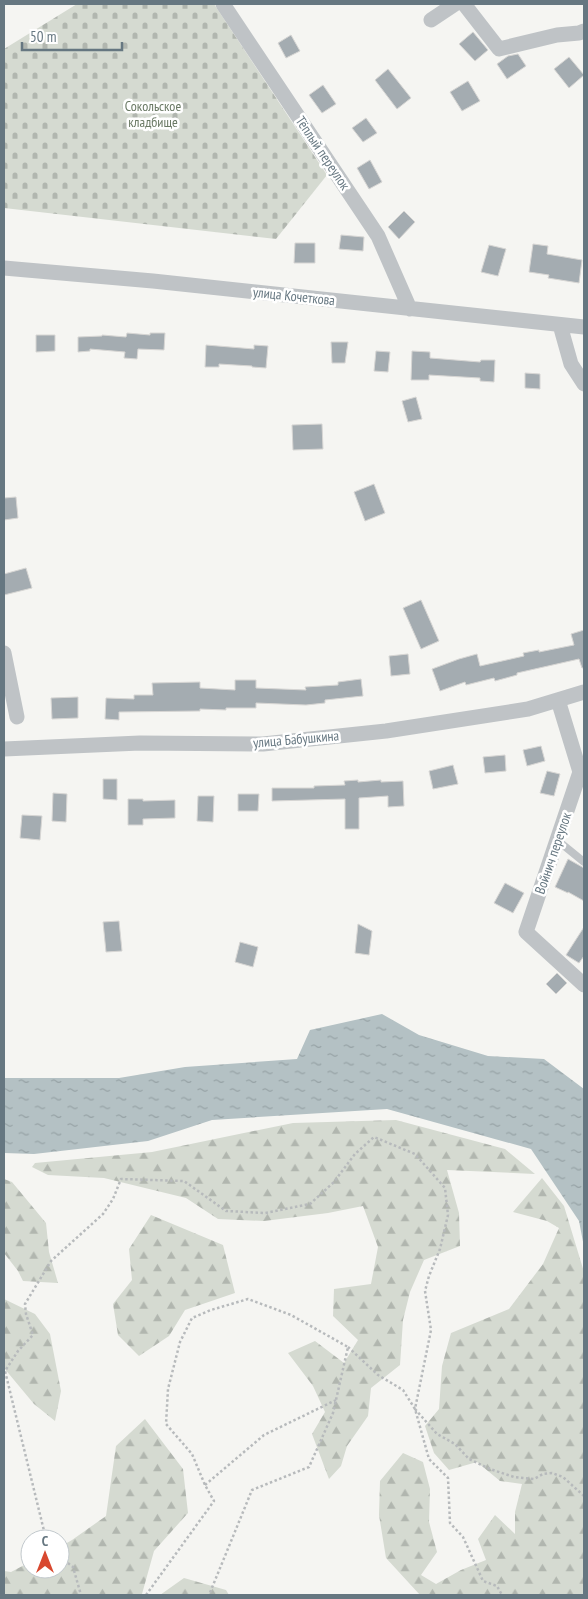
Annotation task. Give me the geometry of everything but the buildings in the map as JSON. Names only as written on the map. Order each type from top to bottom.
[{"type":"street","name":"Тёплый переулок","points":[[223,4],[378,236],[410,308]]},
{"type":"street","points":[[431,20],[454,4]]},
{"type":"street","points":[[464,4],[499,49],[557,35],[580,34],[584,31]]},
{"type":"street","name":"улица Кочеткова","points":[[4,268],[584,327]]},
{"type":"street","points":[[560,325],[571,364],[584,384]]},
{"type":"street","points":[[4,653],[17,717]]},
{"type":"street","name":"улица Бабушкина","points":[[4,749],[140,743],[263,744],[386,731],[528,709],[584,692]]},
{"type":"street","name":"Войнич переулок","points":[[558,700],[580,772],[526,932],[584,985]]},
{"type":"lane","points":[[557,840],[584,862]]},
{"type":"path","points":[[44,1529],[5,1371],[18,1351],[33,1335],[26,1314],[25,1304],[51,1261],[103,1214],[113,1199],[121,1179],[184,1181],[226,1212],[265,1213],[310,1204],[334,1182],[355,1154],[374,1137],[415,1154],[445,1188],[448,1215],[440,1249],[425,1291],[431,1330],[415,1409],[429,1459],[448,1478],[450,1523],[463,1537],[483,1581],[497,1586],[502,1595]]},
{"type":"path","points":[[146,1595],[214,1501],[204,1485],[192,1454],[166,1424],[168,1388],[180,1342],[192,1318],[248,1299],[291,1315],[348,1347],[378,1375],[402,1390],[415,1409],[437,1434],[455,1444],[469,1459],[514,1477],[534,1479],[543,1474],[552,1474],[563,1477],[571,1483],[580,1495],[584,1496]]},
{"type":"path","points":[[209,1595],[252,1490],[309,1467],[333,1413],[348,1347]]},
{"type":"path","points":[[204,1485],[264,1435],[336,1400]]},
{"type":"path","points":[[70,1565],[73,1567],[81,1595]]},
{"type":"green space","name":"Сокольское кладбище","points":[[77,4],[214,4],[327,175],[276,239],[4,208],[4,49]]},
{"type":"green space","points":[[396,1120],[505,1149],[535,1174],[447,1170],[459,1213],[460,1246],[424,1260],[410,1292],[403,1320],[400,1365],[371,1388],[368,1416],[347,1446],[341,1466],[329,1479],[312,1434],[325,1412],[313,1386],[288,1353],[315,1341],[344,1363],[358,1340],[333,1316],[334,1289],[371,1284],[378,1247],[363,1206],[328,1213],[264,1221],[218,1219],[186,1198],[104,1178],[48,1175],[32,1167],[35,1163],[152,1152],[293,1123]]},
{"type":"green space","points":[[542,1178],[564,1206],[584,1272],[584,1595],[420,1595],[386,1558],[379,1515],[380,1481],[403,1453],[423,1462],[430,1489],[429,1522],[437,1552],[421,1575],[436,1584],[461,1570],[486,1560],[478,1539],[495,1515],[515,1534],[515,1512],[522,1484],[500,1481],[477,1462],[449,1470],[434,1453],[425,1426],[439,1409],[442,1366],[451,1333],[509,1309],[543,1264],[559,1228],[547,1221],[513,1212]]},
{"type":"green space","points":[[4,1179],[12,1182],[46,1223],[49,1252],[58,1283],[23,1281],[4,1253]]},
{"type":"green space","points":[[151,1215],[223,1245],[235,1293],[185,1310],[169,1336],[139,1356],[118,1335],[113,1304],[132,1280],[129,1249]]},
{"type":"green space","points":[[4,1299],[35,1314],[50,1334],[61,1391],[55,1421],[34,1404],[4,1368]]},
{"type":"green space","points":[[145,1419],[183,1469],[188,1513],[154,1551],[142,1594],[4,1595],[4,1571],[11,1572],[20,1567],[20,1579],[70,1579],[70,1541],[106,1516],[116,1446]]},
{"type":"green space","points":[[184,1578],[226,1590],[229,1595],[160,1595]]},
{"type":"water","points":[[382,1014],[419,1035],[488,1056],[544,1059],[584,1089],[584,1247],[579,1221],[531,1149],[387,1109],[212,1120],[148,1141],[34,1154],[4,1153],[4,1078],[119,1078],[185,1067],[297,1059],[310,1030]]}]
